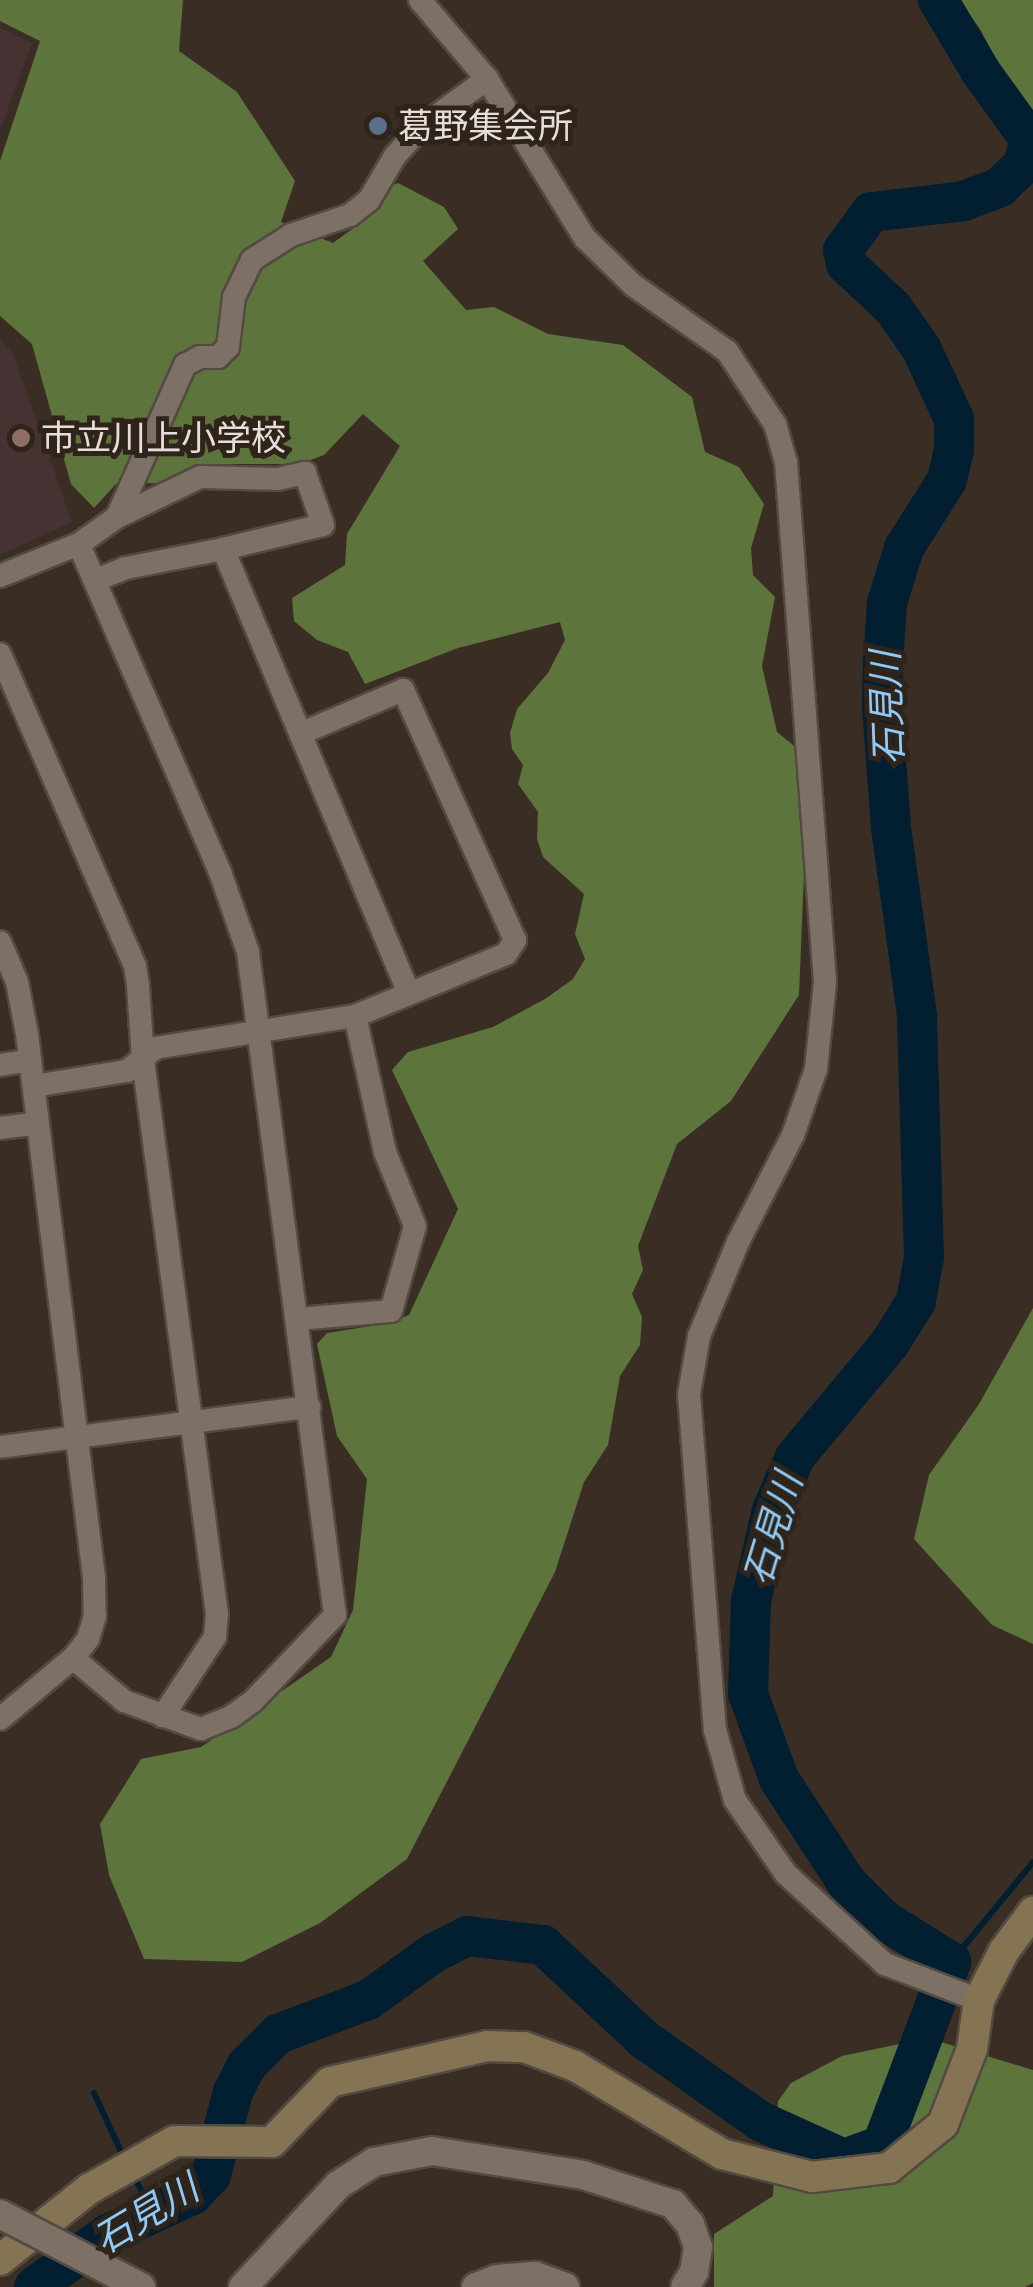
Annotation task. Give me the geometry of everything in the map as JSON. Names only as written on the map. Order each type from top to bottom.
[{"type":"main road","points":[[0,2260],[88,2190],[175,2141],[205,2139],[247,2145],[272,2142],[330,2082],[487,2046],[524,2047],[575,2066],[722,2154],[812,2177],[890,2168],[944,2124],[972,2048],[979,2000],[1004,1951],[1033,1912]]},
{"type":"street","points":[[420,0],[486,79],[585,238],[633,285],[727,351],[774,424],[786,462],[823,1000],[810,1086],[793,1135],[738,1242],[698,1336],[689,1394],[713,1710],[735,1800],[786,1874],[885,1964],[979,2000]]},
{"type":"street","points":[[117,518],[184,365],[200,358],[218,357],[228,347],[234,297],[252,260],[292,235],[350,215],[369,200],[395,156],[421,127],[486,79]]},
{"type":"street","points":[[0,576],[79,544],[117,518],[200,477],[278,479],[306,473],[323,525],[126,568],[96,580]]},
{"type":"street","points":[[73,1658],[124,1701],[201,1729],[232,1717],[335,1616],[248,952],[220,872],[79,544]]},
{"type":"street","points":[[223,548],[408,992]]},
{"type":"street","points":[[0,654],[134,966],[217,1614],[215,1637],[163,1716]]},
{"type":"street","points":[[34,1086],[127,1071],[155,1048],[356,1016],[506,954],[515,940],[403,690],[300,734]]},
{"type":"street","points":[[0,942],[17,982],[34,1086],[95,1616],[88,1639],[73,1658],[0,1719]]},
{"type":"street","points":[[298,1320],[391,1311],[415,1226],[384,1152],[356,1016]]},
{"type":"street","points":[[0,1065],[30,1060]]},
{"type":"street","points":[[0,1128],[36,1124]]},
{"type":"street","points":[[0,1447],[308,1407]]},
{"type":"street","points":[[243,2287],[338,2185],[374,2162],[432,2151],[583,2174],[673,2204],[690,2224],[698,2247],[694,2272],[685,2287]]},
{"type":"street","points":[[0,2214],[141,2287]]},
{"type":"street","points":[[476,2287],[497,2279],[535,2276],[564,2287]]},
{"type":"shaded area","points":[[0,28],[32,43],[0,130]]},
{"type":"shaded area","name":"市立川上小学校","points":[[0,338],[13,354],[72,522],[0,555]]},
{"type":"green space","points":[[0,0],[183,0],[179,51],[237,92],[295,181],[281,222],[333,243],[378,210],[385,188],[398,183],[444,207],[458,229],[423,261],[466,310],[494,307],[548,334],[623,345],[692,397],[705,452],[739,467],[764,504],[751,548],[753,575],[775,597],[762,666],[777,732],[799,750],[807,800],[799,995],[731,1101],[677,1144],[638,1246],[643,1270],[632,1294],[642,1317],[640,1345],[620,1376],[608,1445],[584,1482],[555,1572],[407,1859],[320,1923],[242,1962],[144,1959],[109,1875],[100,1824],[141,1759],[201,1747],[331,1657],[353,1610],[367,1479],[337,1436],[317,1344],[327,1333],[390,1323],[409,1315],[458,1209],[392,1070],[408,1052],[493,1027],[545,999],[573,979],[585,959],[575,934],[584,894],[543,857],[537,839],[538,812],[518,784],[523,765],[512,749],[510,733],[517,709],[548,673],[565,640],[560,622],[458,648],[365,684],[348,652],[317,640],[294,621],[292,598],[345,565],[347,534],[400,446],[363,414],[324,455],[299,464],[196,464],[159,483],[116,484],[94,508],[71,484],[32,344],[0,316],[0,161],[40,41],[0,21]]},
{"type":"green space","points":[[959,0],[1033,0],[1033,129],[980,29]]},
{"type":"green space","points":[[1033,1308],[1033,1644],[992,1625],[914,1539],[929,1475],[979,1404]]},
{"type":"green space","points":[[928,2038],[1033,2070],[1033,2283],[1025,2287],[714,2287],[714,2234],[773,2196],[778,2101],[791,2083],[842,2056]]},
{"type":"waterway","name":"石見川","points":[[34,2287],[108,2234],[192,2195],[211,2175],[233,2092],[247,2065],[278,2034],[368,2000],[432,1954],[467,1936],[543,1945],[645,2040],[760,2121],[844,2159],[882,2145],[951,1962],[884,1920],[847,1883],[779,1779],[748,1694],[751,1601],[772,1510],[795,1457],[890,1343],[916,1301],[924,1257],[917,1015],[891,827],[882,707],[883,663],[887,603],[904,548],[947,480],[954,450],[954,419],[921,348],[893,308],[846,264],[843,250],[871,212],[964,201],[1000,187],[1023,165],[1030,140],[981,72],[938,0]]},
{"type":"waterway","points":[[951,1962],[1033,1862]]},
{"type":"waterway","points":[[94,2093],[125,2160]]},
{"type":"waterway","points":[[133,2175],[153,2212]]},
{"type":"place","name":"葛野集会所","points":[[378,126]]},
{"type":"place","name":"市立川上小学校","points":[[21,438]]}]
